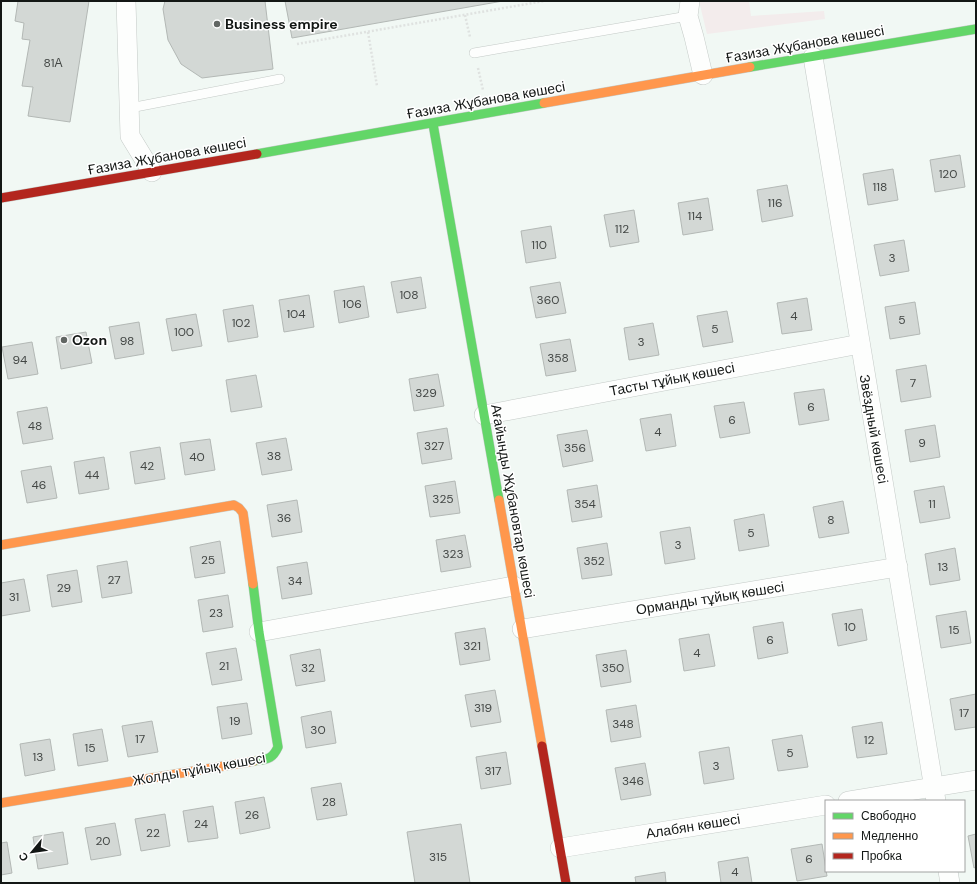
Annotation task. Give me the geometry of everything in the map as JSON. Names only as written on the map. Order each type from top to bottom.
[{"type":"street","points":[[126,1],[130,136],[152,172]]},
{"type":"street","points":[[686,6],[703,75]]},
{"type":"street","name":"Ғазиза Жұбанова көшесі","points":[[1,198],[433,124],[703,75],[976,29]]},
{"type":"street","name":"Звёздный көшесі","points":[[813,57],[935,794]]},
{"type":"street","name":"Ағайынды Жұбановтар көшесі","points":[[433,124],[566,883]]},
{"type":"street","name":"Тасты тұйық көшесі","points":[[484,415],[860,344]]},
{"type":"street","name":"Жолды тұйық көшесі","points":[[1,545],[234,505],[239,508],[243,513],[259,632],[278,747],[270,758],[1,803]]},
{"type":"street","name":"Орманды тұйық көшесі","points":[[522,629],[898,567]]},
{"type":"street","points":[[259,632],[514,586]]},
{"type":"street","points":[[860,800],[935,794],[976,780]]},
{"type":"street","name":"Алабян көшесі","points":[[560,848],[825,804]]},
{"type":"street","points":[[948,872],[950,883]]},
{"type":"lane","points":[[474,53],[686,6]]},
{"type":"lane","points":[[130,108],[280,79]]},
{"type":"path","points":[[297,44],[544,1]]},
{"type":"path","points":[[368,32],[377,86]]},
{"type":"shaded area","points":[[699,1],[749,1],[751,16],[824,11],[825,19],[707,34]]},
{"type":"building","points":[[18,1],[89,1],[70,122],[28,116],[33,87],[22,86],[30,40],[22,39],[24,23],[15,21]]},
{"type":"building","name":"Business empire","points":[[165,1],[265,1],[273,69],[202,78],[181,64],[168,40],[163,9]]},
{"type":"building","points":[[285,1],[503,1],[292,38]]},
{"type":"building","points":[[960,155],[965,187],[935,192],[930,160]]},
{"type":"building","points":[[893,169],[898,200],[868,205],[863,174]]},
{"type":"building","points":[[787,185],[793,216],[762,222],[757,190]]},
{"type":"building","points":[[708,198],[713,230],[683,235],[678,203]]},
{"type":"building","points":[[634,210],[639,242],[610,247],[604,215]]},
{"type":"building","points":[[551,226],[556,258],[526,263],[521,231]]},
{"type":"building","points":[[904,240],[909,271],[880,276],[874,245]]},
{"type":"building","points":[[421,277],[426,308],[397,313],[391,282]]},
{"type":"building","points":[[560,282],[566,313],[536,318],[530,287]]},
{"type":"building","points":[[364,286],[369,317],[339,323],[334,291]]},
{"type":"building","points":[[309,295],[314,327],[284,332],[279,300]]},
{"type":"building","points":[[807,298],[812,330],[782,334],[777,303]]},
{"type":"building","points":[[915,302],[920,334],[890,339],[885,307]]},
{"type":"building","points":[[253,305],[258,337],[228,342],[223,310]]},
{"type":"building","points":[[727,311],[733,342],[703,347],[697,316]]},
{"type":"building","points":[[196,314],[202,346],[172,351],[166,319]]},
{"type":"building","points":[[139,322],[144,354],[115,359],[109,327]]},
{"type":"building","points":[[653,323],[659,355],[629,360],[624,328]]},
{"type":"building","points":[[86,332],[92,363],[61,369],[56,337]]},
{"type":"building","points":[[570,339],[576,371],[546,376],[540,344]]},
{"type":"building","points":[[32,342],[38,374],[8,379],[2,347]]},
{"type":"building","points":[[926,365],[931,397],[901,402],[896,370]]},
{"type":"building","points":[[438,374],[444,406],[414,411],[409,379]]},
{"type":"building","points":[[256,375],[262,407],[231,412],[226,380]]},
{"type":"building","points":[[824,389],[829,420],[799,425],[794,393]]},
{"type":"building","points":[[744,402],[750,433],[720,438],[714,406]]},
{"type":"building","points":[[47,407],[53,439],[23,444],[17,412]]},
{"type":"building","points":[[671,414],[676,446],[646,451],[640,419]]},
{"type":"building","points":[[935,425],[940,457],[910,462],[905,430]]},
{"type":"building","points":[[447,428],[452,459],[422,464],[417,433]]},
{"type":"building","points":[[587,430],[593,461],[563,467],[557,435]]},
{"type":"building","points":[[286,438],[292,470],[262,475],[256,443]]},
{"type":"building","points":[[210,439],[215,470],[185,475],[180,443]]},
{"type":"building","points":[[160,447],[165,479],[135,484],[130,452]]},
{"type":"building","points":[[104,457],[109,489],[79,494],[74,462]]},
{"type":"building","points":[[51,466],[57,498],[27,503],[21,471]]},
{"type":"building","points":[[455,481],[460,513],[430,517],[425,486]]},
{"type":"building","points":[[597,485],[602,517],[572,522],[567,490]]},
{"type":"building","points":[[944,486],[950,518],[920,523],[914,491]]},
{"type":"building","points":[[297,500],[302,532],[272,537],[267,505]]},
{"type":"building","points":[[843,501],[849,533],[819,538],[813,507]]},
{"type":"building","points":[[764,514],[769,546],[739,551],[734,520]]},
{"type":"building","points":[[690,527],[695,559],[665,564],[660,532]]},
{"type":"building","points":[[465,535],[471,567],[441,572],[436,540]]},
{"type":"building","points":[[220,541],[225,573],[195,578],[190,547]]},
{"type":"building","points":[[607,543],[612,575],[582,579],[577,548]]},
{"type":"building","points":[[955,548],[960,580],[930,585],[925,554]]},
{"type":"building","points":[[127,561],[132,593],[102,598],[97,566]]},
{"type":"building","points":[[307,562],[312,594],[282,599],[277,567]]},
{"type":"building","points":[[77,570],[82,602],[52,607],[47,575]]},
{"type":"building","points":[[24,579],[30,611],[1,616],[1,583]]},
{"type":"building","points":[[228,595],[233,627],[203,632],[198,600]]},
{"type":"building","points":[[862,609],[867,640],[838,646],[832,614]]},
{"type":"building","points":[[966,611],[971,643],[941,648],[936,616]]},
{"type":"building","points":[[783,622],[788,653],[758,659],[753,627]]},
{"type":"building","points":[[485,628],[490,660],[460,665],[455,633]]},
{"type":"building","points":[[709,634],[715,666],[684,671],[679,639]]},
{"type":"building","points":[[236,648],[242,680],[212,685],[206,653]]},
{"type":"building","points":[[320,649],[325,681],[296,686],[290,655]]},
{"type":"building","points":[[626,650],[631,682],[601,687],[596,655]]},
{"type":"building","points":[[495,690],[501,722],[471,727],[465,695]]},
{"type":"building","points":[[976,694],[976,727],[955,730],[950,699]]},
{"type":"building","points":[[247,703],[252,734],[222,739],[217,707]]},
{"type":"building","points":[[636,705],[641,737],[611,742],[606,710]]},
{"type":"building","points":[[331,711],[336,743],[306,748],[301,717]]},
{"type":"building","points":[[152,721],[158,752],[128,757],[122,726]]},
{"type":"building","points":[[882,722],[887,754],[857,758],[852,727]]},
{"type":"building","points":[[102,729],[108,761],[78,766],[73,734]]},
{"type":"building","points":[[802,735],[808,767],[778,771],[772,740]]},
{"type":"building","points":[[50,739],[55,770],[25,776],[20,744]]},
{"type":"building","points":[[729,747],[734,779],[704,784],[699,752]]},
{"type":"building","points":[[506,752],[511,784],[481,789],[476,757]]},
{"type":"building","points":[[645,763],[651,795],[621,800],[615,768]]},
{"type":"building","points":[[341,783],[347,815],[317,820],[311,788]]},
{"type":"building","points":[[264,797],[270,828],[240,834],[235,802]]},
{"type":"building","points":[[213,806],[218,838],[188,842],[183,811]]},
{"type":"building","points":[[165,814],[170,846],[141,851],[135,819]]},
{"type":"building","points":[[115,823],[121,855],[91,860],[85,828]]},
{"type":"building","points":[[461,824],[470,883],[415,883],[407,832]]},
{"type":"building","points":[[63,832],[68,864],[38,869],[33,837]]},
{"type":"building","points":[[976,834],[976,867],[974,868],[968,836]]},
{"type":"building","points":[[7,842],[12,873],[1,875],[1,843]]},
{"type":"building","points":[[822,844],[825,872],[826,872],[827,876],[797,881],[791,849]]},
{"type":"building","points":[[748,857],[752,883],[721,883],[718,862]]},
{"type":"building","points":[[665,872],[666,883],[636,883],[635,877]]},
{"type":"traffic: fast","points":[[750,67],[976,29]]},
{"type":"traffic: fast","points":[[257,154],[544,103]]},
{"type":"traffic: fast","points":[[433,124],[499,500]]},
{"type":"traffic: fast","points":[[253,584],[259,632],[278,747],[271,757],[254,761]]},
{"type":"traffic: slow","points":[[544,103],[750,67]]},
{"type":"traffic: slow","points":[[499,500],[542,746]]},
{"type":"traffic: slow","points":[[1,545],[234,505],[243,513],[253,584]]},
{"type":"traffic: slow","points":[[1,803],[254,761]]},
{"type":"traffic: jam","points":[[1,198],[257,154]]},
{"type":"traffic: jam","points":[[542,746],[566,883]]},
{"type":"place","name":"Business empire","points":[[217,24]]},
{"type":"place","name":"Ozon","points":[[64,340]]}]
